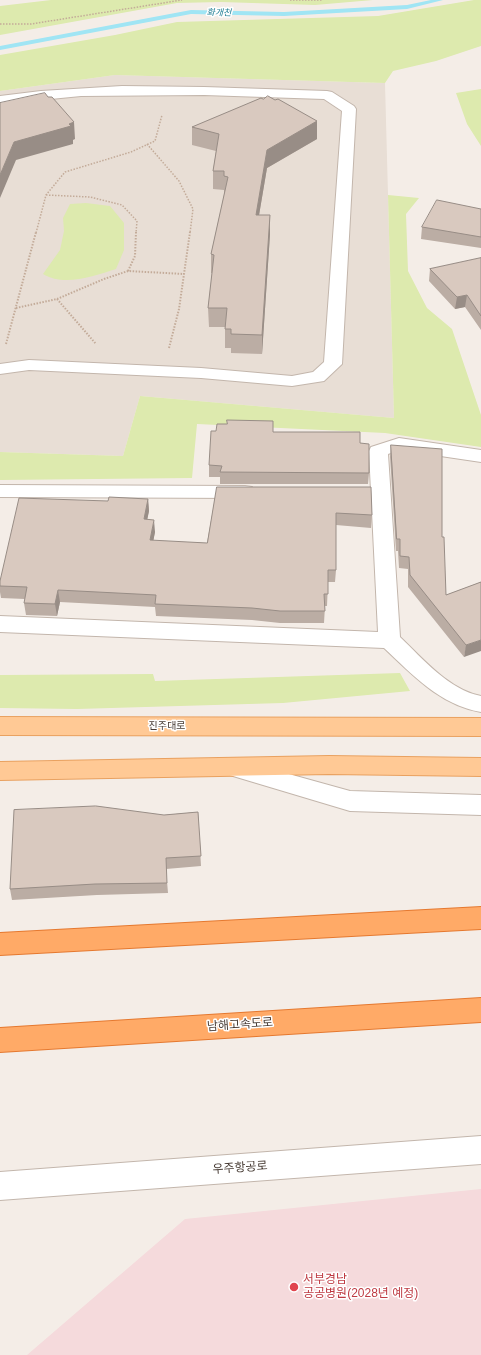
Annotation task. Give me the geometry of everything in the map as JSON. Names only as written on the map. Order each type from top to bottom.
[{"type":"highway","points":[[0,944],[481,918]]},
{"type":"highway","name":"남해고속도로","points":[[0,1040],[481,1010]]},
{"type":"main road","name":"진주대로","points":[[0,726],[481,727]]},
{"type":"main road","points":[[0,771],[329,764],[481,767]]},
{"type":"street","points":[[0,100],[38,94],[169,90],[327,96],[349,109],[332,364],[318,377],[292,381],[163,371],[29,365],[0,369]]},
{"type":"street","points":[[389,640],[373,492],[378,451],[399,444],[481,456]]},
{"type":"street","points":[[0,491],[262,492]]},
{"type":"street","points":[[0,624],[389,640],[444,689],[470,704],[481,704]]},
{"type":"street","points":[[230,766],[350,801],[481,805]]},
{"type":"street","name":"우주항공로","points":[[0,1186],[481,1150]]},
{"type":"path","points":[[0,24],[31,24],[182,0]]},
{"type":"path","points":[[290,0],[323,0]]},
{"type":"path","points":[[6,346],[46,195],[65,172],[131,152],[155,141],[169,90]]},
{"type":"path","points":[[147,144],[179,181],[193,209],[179,309],[163,371]]},
{"type":"path","points":[[46,195],[90,197],[122,205],[137,221],[135,256],[128,271]]},
{"type":"path","points":[[16,308],[56,299],[104,279],[128,271],[184,274]]},
{"type":"path","points":[[56,299],[117,369]]},
{"type":"shaded area","points":[[115,75],[385,83],[394,418],[140,396],[123,456],[0,452],[0,91]]},
{"type":"shaded area","name":"서부경남 공공병원(2028년 예정)","points":[[481,1189],[481,1355],[27,1355],[185,1219]]},
{"type":"green space","points":[[51,0],[373,0],[315,5],[221,2],[177,3],[0,35],[0,6]]},
{"type":"green space","points":[[481,0],[481,46],[436,61],[393,71],[385,83],[115,75],[0,91],[0,55],[115,35],[177,22],[378,16]]},
{"type":"green space","points":[[481,89],[481,146],[467,124],[456,93]]},
{"type":"green space","points":[[388,195],[419,198],[406,214],[408,271],[427,308],[452,329],[481,415],[481,447],[385,433],[197,424],[192,478],[0,480],[0,452],[123,456],[140,396],[394,418]]},
{"type":"green space","points":[[86,203],[110,206],[124,223],[124,250],[116,269],[89,277],[70,280],[51,278],[43,274],[60,250],[64,231],[63,218],[70,204]]},
{"type":"green space","points":[[400,673],[410,691],[283,703],[77,709],[0,708],[0,675],[153,674],[155,681]]},
{"type":"building","points":[[45,93],[48,97],[52,97],[74,122],[69,124],[71,126],[14,142],[0,175],[0,103]]},
{"type":"building","points":[[268,96],[275,100],[278,99],[317,121],[267,150],[256,215],[270,215],[262,335],[231,334],[231,329],[225,329],[227,308],[208,308],[214,255],[211,254],[228,177],[224,176],[224,171],[213,171],[219,134],[192,127]]},
{"type":"building","points":[[437,200],[481,209],[481,237],[422,227]]},
{"type":"building","points":[[481,258],[481,316],[467,295],[457,297],[430,269]]},
{"type":"building","points":[[227,420],[273,421],[273,432],[360,432],[360,443],[369,444],[369,473],[220,472],[222,466],[209,465],[211,431],[216,431],[217,424],[227,424]]},
{"type":"building","points":[[391,445],[442,449],[442,537],[444,537],[446,595],[481,582],[481,640],[466,645],[410,575],[409,557],[400,556],[400,539],[397,539]]},
{"type":"building","points":[[217,487],[371,487],[372,515],[336,513],[336,570],[328,570],[328,594],[324,594],[325,611],[280,611],[252,608],[155,604],[156,595],[58,590],[55,604],[24,603],[27,587],[0,586],[19,498],[108,501],[109,497],[148,499],[144,519],[154,520],[150,540],[207,543]]},
{"type":"building","points":[[96,806],[164,815],[198,812],[201,856],[166,858],[167,883],[95,884],[10,889],[14,810]]},
{"type":"waterway","name":"화개천","points":[[0,48],[191,12],[284,14],[407,7],[440,0]]},
{"type":"place","name":"서부경남 공공병원(2028년 예정)","points":[[294,1287]]}]
